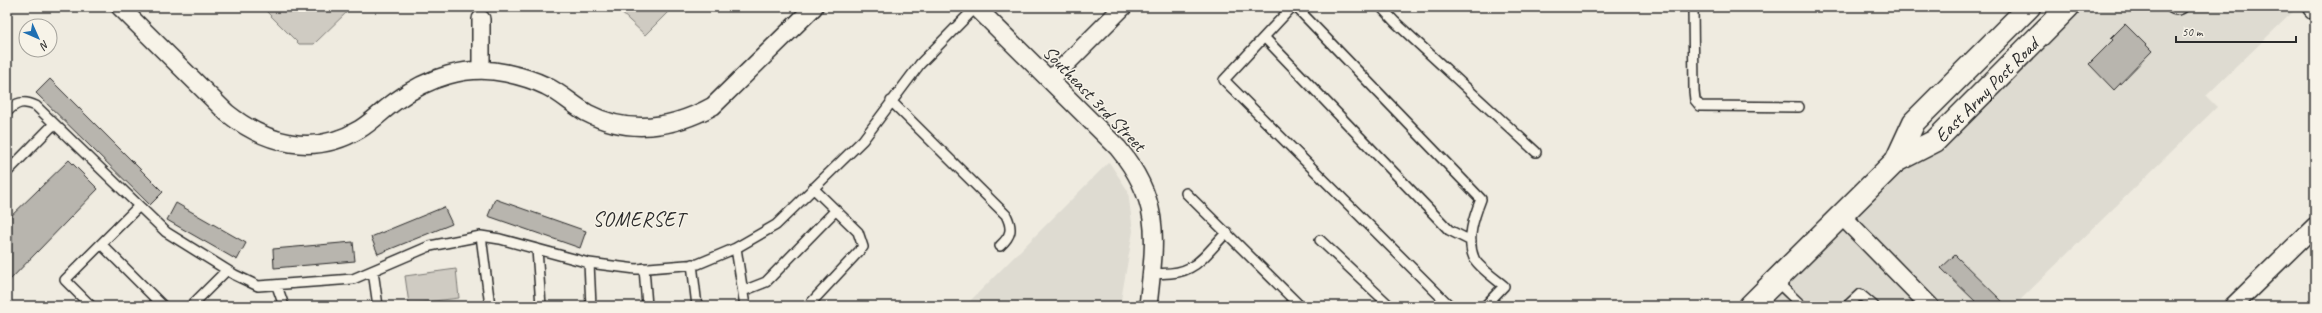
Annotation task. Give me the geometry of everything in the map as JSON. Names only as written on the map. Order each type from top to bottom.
[{"type":"main road","name":"East Army Post Road","points":[[1896,161],[1914,122],[2028,7]]},
{"type":"main road","name":"East Army Post Road","points":[[1750,306],[1896,161],[1935,141],[2068,7]]},
{"type":"street","points":[[120,7],[227,113],[250,130],[263,136],[284,143],[304,145],[343,138],[361,129],[415,88],[435,78],[458,72],[481,70],[504,72],[526,77],[547,87],[586,113],[606,121],[627,126],[650,127],[673,124],[694,116],[713,106],[729,92],[814,7]]},
{"type":"street","name":"Southeast 3rd Street","points":[[976,7],[1118,148],[1133,167],[1143,186],[1151,207],[1155,230],[1148,306]]},
{"type":"street","points":[[1050,80],[1123,7]]},
{"type":"street","points":[[480,19],[481,70]]},
{"type":"street","points":[[1842,216],[1930,306]]},
{"type":"street","points":[[2234,306],[2315,226]]},
{"type":"lane","points":[[7,112],[19,103],[28,102],[36,106],[166,232],[227,270],[258,286],[277,286],[353,279],[430,246],[481,236],[500,239],[590,263],[644,268],[692,264],[736,248],[776,225],[863,140],[920,64],[976,7]]},
{"type":"lane","points":[[1292,7],[1224,80],[1450,306]]},
{"type":"lane","points":[[1296,7],[1481,199],[1473,219],[1470,241],[1474,259],[1504,286],[1485,306]]},
{"type":"lane","points":[[1381,7],[1395,22],[1536,152]]},
{"type":"lane","points":[[1694,7],[1694,92],[1695,100],[1700,106],[1799,107]]},
{"type":"lane","points":[[2170,7],[2174,10],[2180,10],[2184,7]]},
{"type":"lane","points":[[1264,37],[1449,230],[1470,241]]},
{"type":"lane","points":[[891,101],[1006,215],[1011,231],[1009,237],[1000,246]]},
{"type":"lane","points":[[7,172],[54,124]]},
{"type":"lane","points":[[808,306],[863,247],[858,232],[813,188]]},
{"type":"lane","points":[[1186,193],[1300,306]]},
{"type":"lane","points":[[92,306],[65,280],[139,206]]},
{"type":"lane","points":[[743,291],[766,282],[836,210]]},
{"type":"lane","points":[[1152,273],[1170,275],[1181,273],[1196,265],[1227,232]]},
{"type":"lane","points":[[481,236],[490,306]]},
{"type":"lane","points":[[1320,240],[1390,306]]},
{"type":"lane","points":[[101,244],[163,306]]},
{"type":"lane","points":[[736,248],[745,306]]},
{"type":"lane","points":[[537,249],[541,306]]},
{"type":"lane","points":[[590,263],[591,306]]},
{"type":"lane","points":[[692,264],[697,306]]},
{"type":"lane","points":[[644,268],[647,306]]},
{"type":"lane","points":[[191,306],[227,270]]},
{"type":"lane","points":[[373,271],[378,306]]},
{"type":"lane","points":[[1776,281],[1802,306]]},
{"type":"lane","points":[[277,286],[284,306]]},
{"type":"lane","points":[[1846,306],[1860,294],[1874,306]]},
{"type":"shaded area","points":[[262,7],[352,7],[314,44],[299,44]]},
{"type":"shaded area","points":[[615,7],[673,7],[645,35]]},
{"type":"shaded area","points":[[2062,7],[2298,7],[2206,96],[2217,107],[2014,306],[1750,306]]},
{"type":"shaded area","points":[[1109,162],[1128,191],[1133,231],[1120,306],[965,306]]},
{"type":"shaded area","points":[[456,269],[459,298],[409,304],[405,276]]},
{"type":"building","points":[[2125,24],[2152,51],[2114,90],[2089,64],[2113,40],[2111,38]]},
{"type":"building","points":[[50,79],[163,192],[150,205],[36,93]]},
{"type":"building","points":[[69,160],[98,189],[7,283],[7,220]]},
{"type":"building","points":[[495,199],[586,231],[580,248],[488,216]]},
{"type":"building","points":[[176,203],[246,243],[237,260],[167,220]]},
{"type":"building","points":[[444,207],[452,224],[378,254],[371,237]]},
{"type":"building","points":[[353,242],[355,261],[274,268],[273,249]]},
{"type":"building","points":[[1955,255],[2007,306],[1980,306],[1941,268]]},
{"type":"district","name":"SOMERSET","points":[[639,219]]}]
